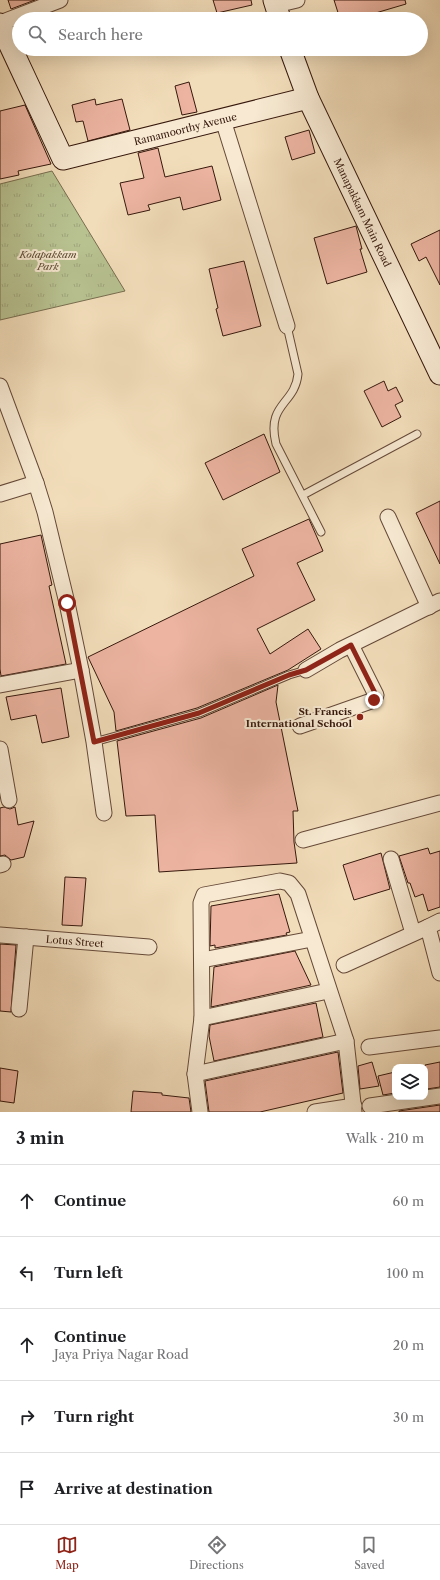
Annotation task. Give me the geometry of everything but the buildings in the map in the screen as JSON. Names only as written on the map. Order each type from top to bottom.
[{"type":"street","points":[[29,12],[60,0]]},
{"type":"street","points":[[277,8],[297,0]]},
{"type":"street","points":[[0,23],[12,18]]},
{"type":"street","name":"Ramamoorthy Avenue","points":[[0,23],[12,49]]},
{"type":"street","name":"Ramamoorthy Avenue","points":[[15,56],[63,159],[308,98]]},
{"type":"street","name":"Manapakkam Main Road","points":[[293,56],[308,98],[440,374]]},
{"type":"street","points":[[223,120],[287,326]]},
{"type":"street","points":[[0,386],[36,483],[45,512],[65,596],[80,670],[94,742],[104,813]]},
{"type":"street","points":[[0,494],[36,483]]},
{"type":"street","points":[[306,670],[351,645],[434,604],[388,517]]},
{"type":"street","points":[[300,726],[374,700],[376,695],[351,645]]},
{"type":"street","points":[[0,685],[80,670]]},
{"type":"street","points":[[0,749],[9,800]]},
{"type":"street","points":[[303,840],[440,803]]},
{"type":"street","points":[[391,859],[413,933]]},
{"type":"street","points":[[200,1112],[195,1074],[202,1018],[201,903],[204,895],[280,881],[289,883],[298,894],[328,991],[346,1041],[354,1109],[315,1112]]},
{"type":"street","points":[[344,965],[434,924],[440,973]]},
{"type":"street","name":"Lotus Street","points":[[0,935],[149,947]]},
{"type":"street","points":[[19,1009],[26,937]]},
{"type":"street","points":[[202,960],[312,940]]},
{"type":"street","points":[[202,1018],[328,991]]},
{"type":"street","points":[[369,1047],[440,1038]]},
{"type":"street","points":[[195,1074],[346,1041]]},
{"type":"street","points":[[370,1106],[440,1096]]},
{"type":"lane","points":[[287,326],[298,374],[295,387],[279,409],[275,418],[273,432],[276,444],[321,532]]},
{"type":"lane","points":[[302,496],[417,434]]},
{"type":"lane","points":[[94,742],[199,713],[289,675],[306,670]]},
{"type":"green space","name":"Kolapakkam Park","points":[[52,171],[125,291],[0,320],[0,184]]},
{"type":"place","name":"St. Francis International School","points":[[360,717]]},
{"type":"route","points":[[67,603],[94,742],[199,713],[289,675],[306,670],[351,645],[376,695],[374,700]]}]
